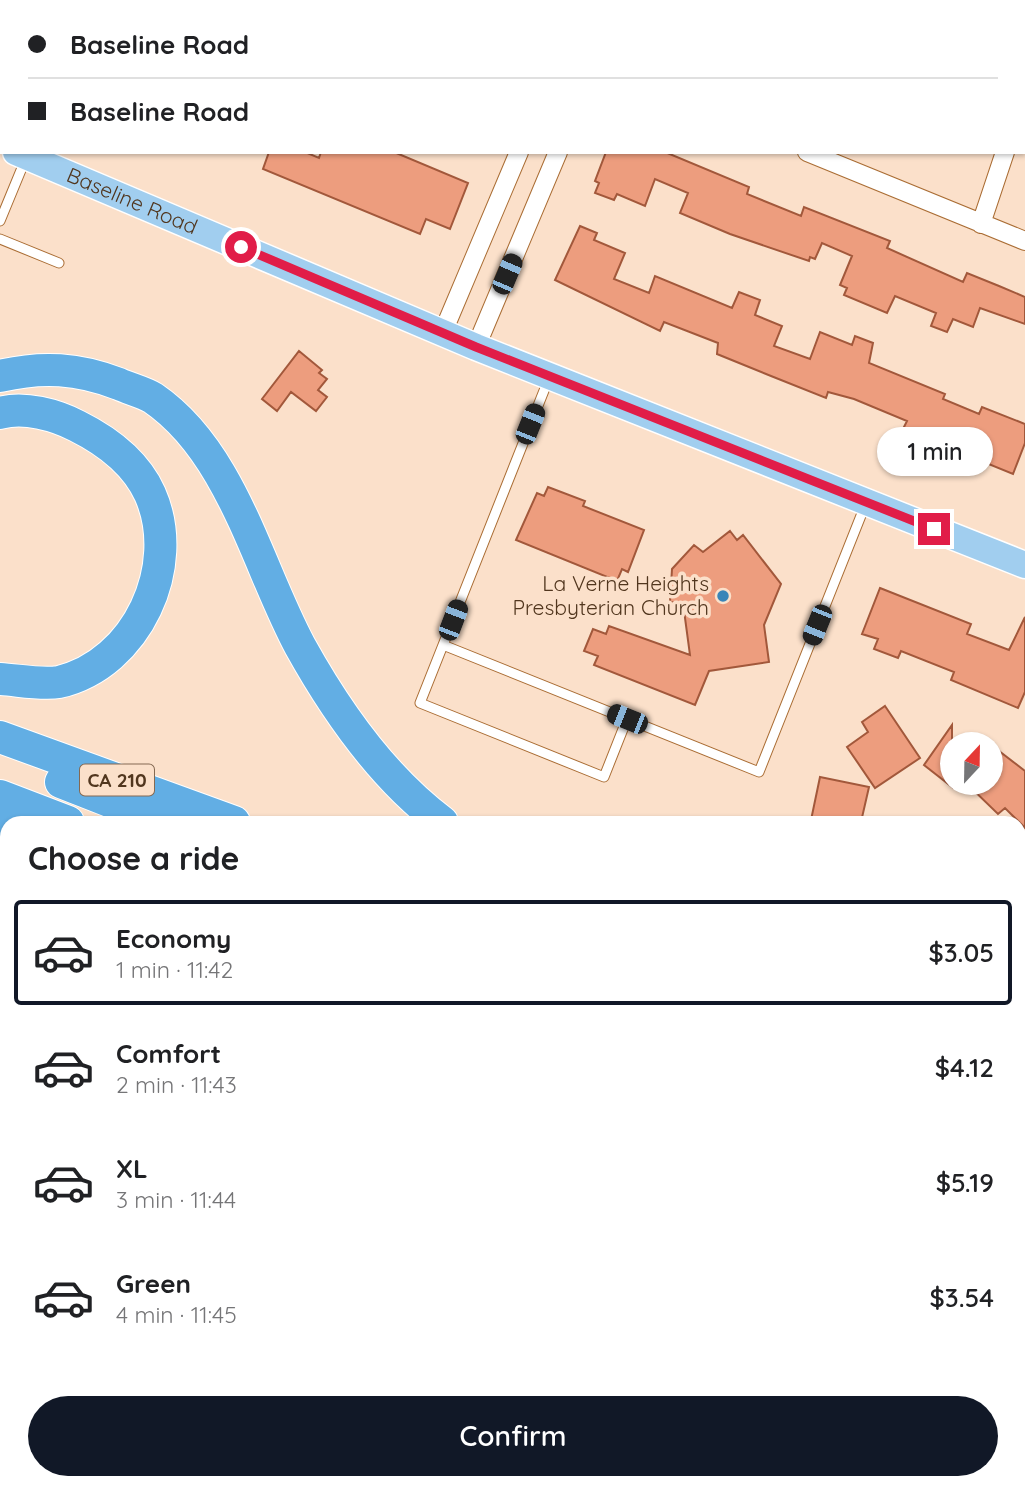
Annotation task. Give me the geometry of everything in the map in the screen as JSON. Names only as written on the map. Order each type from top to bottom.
[{"type":"highway","points":[[0,376],[55,367],[102,377],[152,398],[193,434],[227,489],[261,556],[299,644],[334,702],[397,782],[435,816]]},
{"type":"highway","points":[[0,413],[55,415],[98,437],[126,459],[150,494],[160,540],[156,583],[145,611],[118,649],[94,667],[58,682],[0,679]]},
{"type":"highway","name":"CA 210","points":[[0,737],[217,816]]},
{"type":"highway","points":[[0,758],[148,816]]},
{"type":"highway","points":[[0,796],[52,816]]},
{"type":"main road","name":"Baseline Road","points":[[21,154],[476,347],[1025,565]]},
{"type":"street","points":[[443,332],[518,154]]},
{"type":"street","points":[[476,347],[557,154]]},
{"type":"street","points":[[812,154],[1025,241]]},
{"type":"street","points":[[981,223],[1004,154]]},
{"type":"lane","points":[[0,221],[21,154]]},
{"type":"lane","points":[[0,239],[59,263]]},
{"type":"lane","points":[[550,375],[420,703],[604,777],[627,719]]},
{"type":"lane","points":[[443,645],[759,772],[866,502]]},
{"type":"building","points":[[268,154],[310,154],[319,158],[320,154],[399,154],[468,183],[450,229],[426,219],[420,234],[263,169]]},
{"type":"building","points":[[605,154],[670,154],[749,187],[747,194],[801,216],[804,207],[890,241],[887,248],[963,282],[967,273],[1025,297],[1025,324],[980,308],[973,327],[953,319],[947,332],[931,326],[936,313],[895,296],[887,313],[844,295],[847,288],[840,285],[852,256],[822,243],[815,259],[810,257],[809,261],[730,234],[680,213],[688,193],[655,179],[645,206],[617,194],[614,200],[595,193],[599,183],[595,181]]},
{"type":"building","points":[[580,226],[597,233],[594,240],[625,253],[614,279],[649,293],[655,276],[732,308],[739,292],[760,300],[755,315],[782,326],[774,346],[810,359],[820,332],[852,345],[855,336],[873,343],[869,363],[945,394],[943,399],[979,414],[982,407],[1025,424],[1025,443],[1013,474],[986,463],[987,460],[903,429],[907,421],[854,399],[828,392],[826,398],[771,376],[717,354],[718,343],[664,322],[660,331],[555,280]]},
{"type":"building","points":[[299,351],[322,370],[319,373],[327,379],[318,390],[327,397],[316,411],[291,392],[277,411],[262,399]]},
{"type":"building","points":[[548,487],[585,501],[583,506],[644,530],[628,572],[622,569],[617,581],[516,540],[537,493],[544,496]]},
{"type":"building","name":"La Verne Heights Presbyterian Church","points":[[730,531],[737,540],[743,535],[781,584],[764,625],[769,662],[709,671],[695,705],[594,665],[598,656],[584,651],[593,629],[606,634],[609,626],[690,655],[683,603],[670,602],[672,569],[694,545],[703,552]]},
{"type":"building","points":[[880,588],[971,624],[967,634],[1009,650],[1025,617],[1025,692],[1018,708],[951,680],[954,672],[901,651],[898,658],[874,649],[878,639],[862,634]]},
{"type":"building","points":[[885,706],[920,758],[875,788],[847,747],[868,732],[862,722]]},
{"type":"building","points":[[940,742],[940,778],[924,765]]},
{"type":"building","points":[[1003,754],[1025,771],[1025,816],[1013,816],[1005,808],[998,814],[978,795],[1003,795]]},
{"type":"building","points":[[820,777],[869,787],[862,816],[812,816]]},
{"type":"place","name":"La Verne Heights Presbyterian Church","points":[[723,596]]},
{"type":"route","points":[[241,247],[476,347],[934,529]]}]
